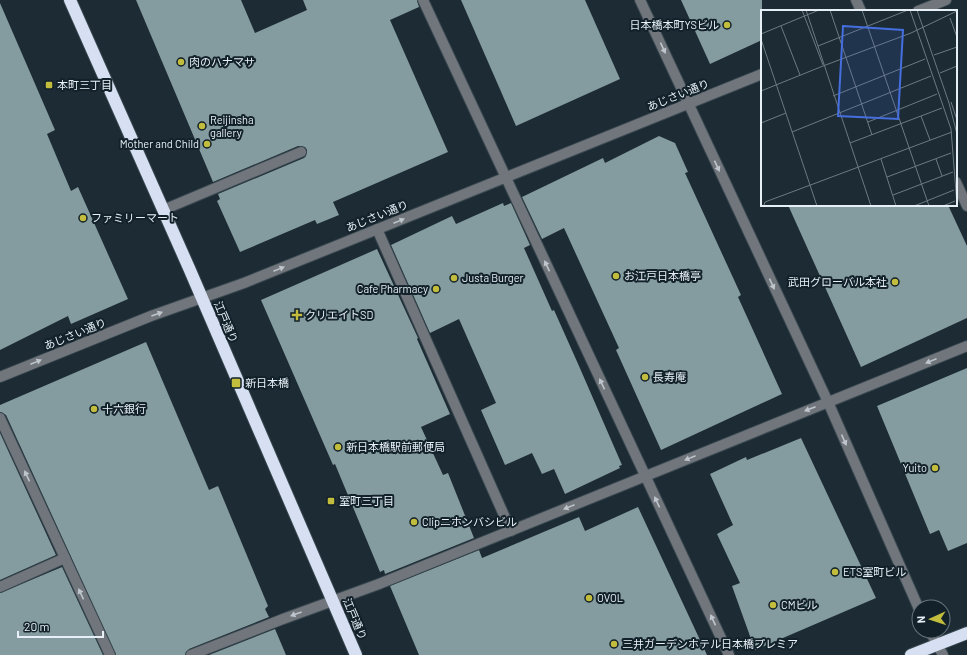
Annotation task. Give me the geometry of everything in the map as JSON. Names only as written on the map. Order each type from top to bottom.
[{"type":"highway","name":"江戸通り","points":[[70,0],[202,298],[356,655]]},
{"type":"highway","points":[[911,655],[940,650],[967,633]]},
{"type":"street","points":[[423,0],[729,655]]},
{"type":"street","points":[[640,0],[828,402],[915,599]]},
{"type":"street","points":[[856,0],[861,10]]},
{"type":"street","points":[[921,10],[946,0]]},
{"type":"street","name":"あじさい通り","points":[[0,377],[151,316],[202,298],[377,230],[761,74]]},
{"type":"street","points":[[163,210],[301,152]]},
{"type":"street","points":[[957,184],[967,206]]},
{"type":"street","points":[[377,230],[511,530]]},
{"type":"street","points":[[190,655],[378,584],[967,346]]},
{"type":"street","points":[[0,418],[110,655]]},
{"type":"street","points":[[0,588],[65,558]]},
{"type":"street","points":[[934,639],[940,650]]},
{"type":"building","points":[[136,0],[241,0],[255,33],[307,10],[303,0],[417,0],[419,7],[390,20],[448,152],[333,202],[339,215],[317,224],[315,220],[240,252],[217,201],[220,199],[218,194],[304,158],[307,150],[305,147],[298,146],[213,182]]},
{"type":"building","points":[[461,0],[585,0],[620,79],[516,126]]},
{"type":"building","name":"日本橋本町YSビル","points":[[681,0],[762,0],[761,40],[710,64]]},
{"type":"building","points":[[0,3],[55,130],[47,134],[71,191],[78,187],[128,299],[71,324],[68,316],[0,350]]},
{"type":"building","points":[[659,136],[675,143],[688,172],[685,173],[741,295],[738,297],[782,394],[661,450],[616,350],[619,348],[564,228],[542,239],[522,197],[603,158],[605,163]]},
{"type":"building","points":[[503,203],[504,206],[511,203],[530,245],[524,248],[552,311],[554,310],[622,465],[619,466],[620,468],[565,494],[554,469],[542,474],[532,453],[505,465],[481,410],[496,403],[459,319],[430,333],[391,245],[452,216],[456,224]]},
{"type":"building","name":"武田グローバル本社","points":[[788,206],[948,206],[967,246],[967,318],[861,367]]},
{"type":"building","points":[[377,249],[418,338],[417,339],[450,414],[421,427],[443,475],[448,473],[474,538],[385,574],[384,570],[380,572],[335,464],[333,465],[261,300]]},
{"type":"building","points":[[146,342],[209,490],[218,486],[268,606],[265,609],[269,617],[189,649],[185,655],[116,655],[6,415],[0,412],[0,405]]},
{"type":"building","name":"Yuito","points":[[967,368],[967,543],[948,551],[939,530],[930,534],[877,406]]},
{"type":"building","points":[[0,433],[56,555],[0,580]]},
{"type":"building","points":[[801,438],[876,598],[755,650],[732,586],[740,583],[717,534],[733,525],[710,474],[746,457],[747,460]]},
{"type":"building","name":"OVOL","points":[[638,507],[707,655],[419,655],[390,586],[479,550],[482,558],[579,517],[585,531]]},
{"type":"building","points":[[62,567],[103,655],[0,655],[0,593]]},
{"type":"building","points":[[275,629],[286,655],[209,655]]},
{"type":"place","name":"日本橋本町YSビル","points":[[727,25]]},
{"type":"place","name":"肉のハナマサ","points":[[181,62]]},
{"type":"place","name":"本町三丁目","points":[[49,85]]},
{"type":"place","name":"Reijinsha gallery","points":[[202,126]]},
{"type":"place","name":"Mother and Child","points":[[207,144]]},
{"type":"place","name":"ファミリーマート","points":[[83,218]]},
{"type":"place","name":"お江戸日本橋亭","points":[[616,276]]},
{"type":"place","name":"Justa Burger","points":[[454,278]]},
{"type":"place","name":"武田グローバル本社","points":[[895,282]]},
{"type":"place","name":"Cafe Pharmacy","points":[[436,289]]},
{"type":"place","name":"クリエイトSD","points":[[297,315]]},
{"type":"place","name":"長寿庵","points":[[645,377]]},
{"type":"place","name":"新日本橋","points":[[236,383]]},
{"type":"place","name":"十六銀行","points":[[94,409]]},
{"type":"place","name":"新日本橋駅前郵便局","points":[[338,447]]},
{"type":"place","name":"Yuito","points":[[935,468]]},
{"type":"place","name":"室町三丁目","points":[[331,501]]},
{"type":"place","name":"Clipニホンバシビル","points":[[414,522]]},
{"type":"place","name":"ETS室町ビル","points":[[835,572]]},
{"type":"place","name":"OVOL","points":[[589,598]]},
{"type":"place","name":"CMビル","points":[[773,605]]},
{"type":"place","name":"三井ガーデンホテル日本橋プレミア","points":[[614,644]]}]
